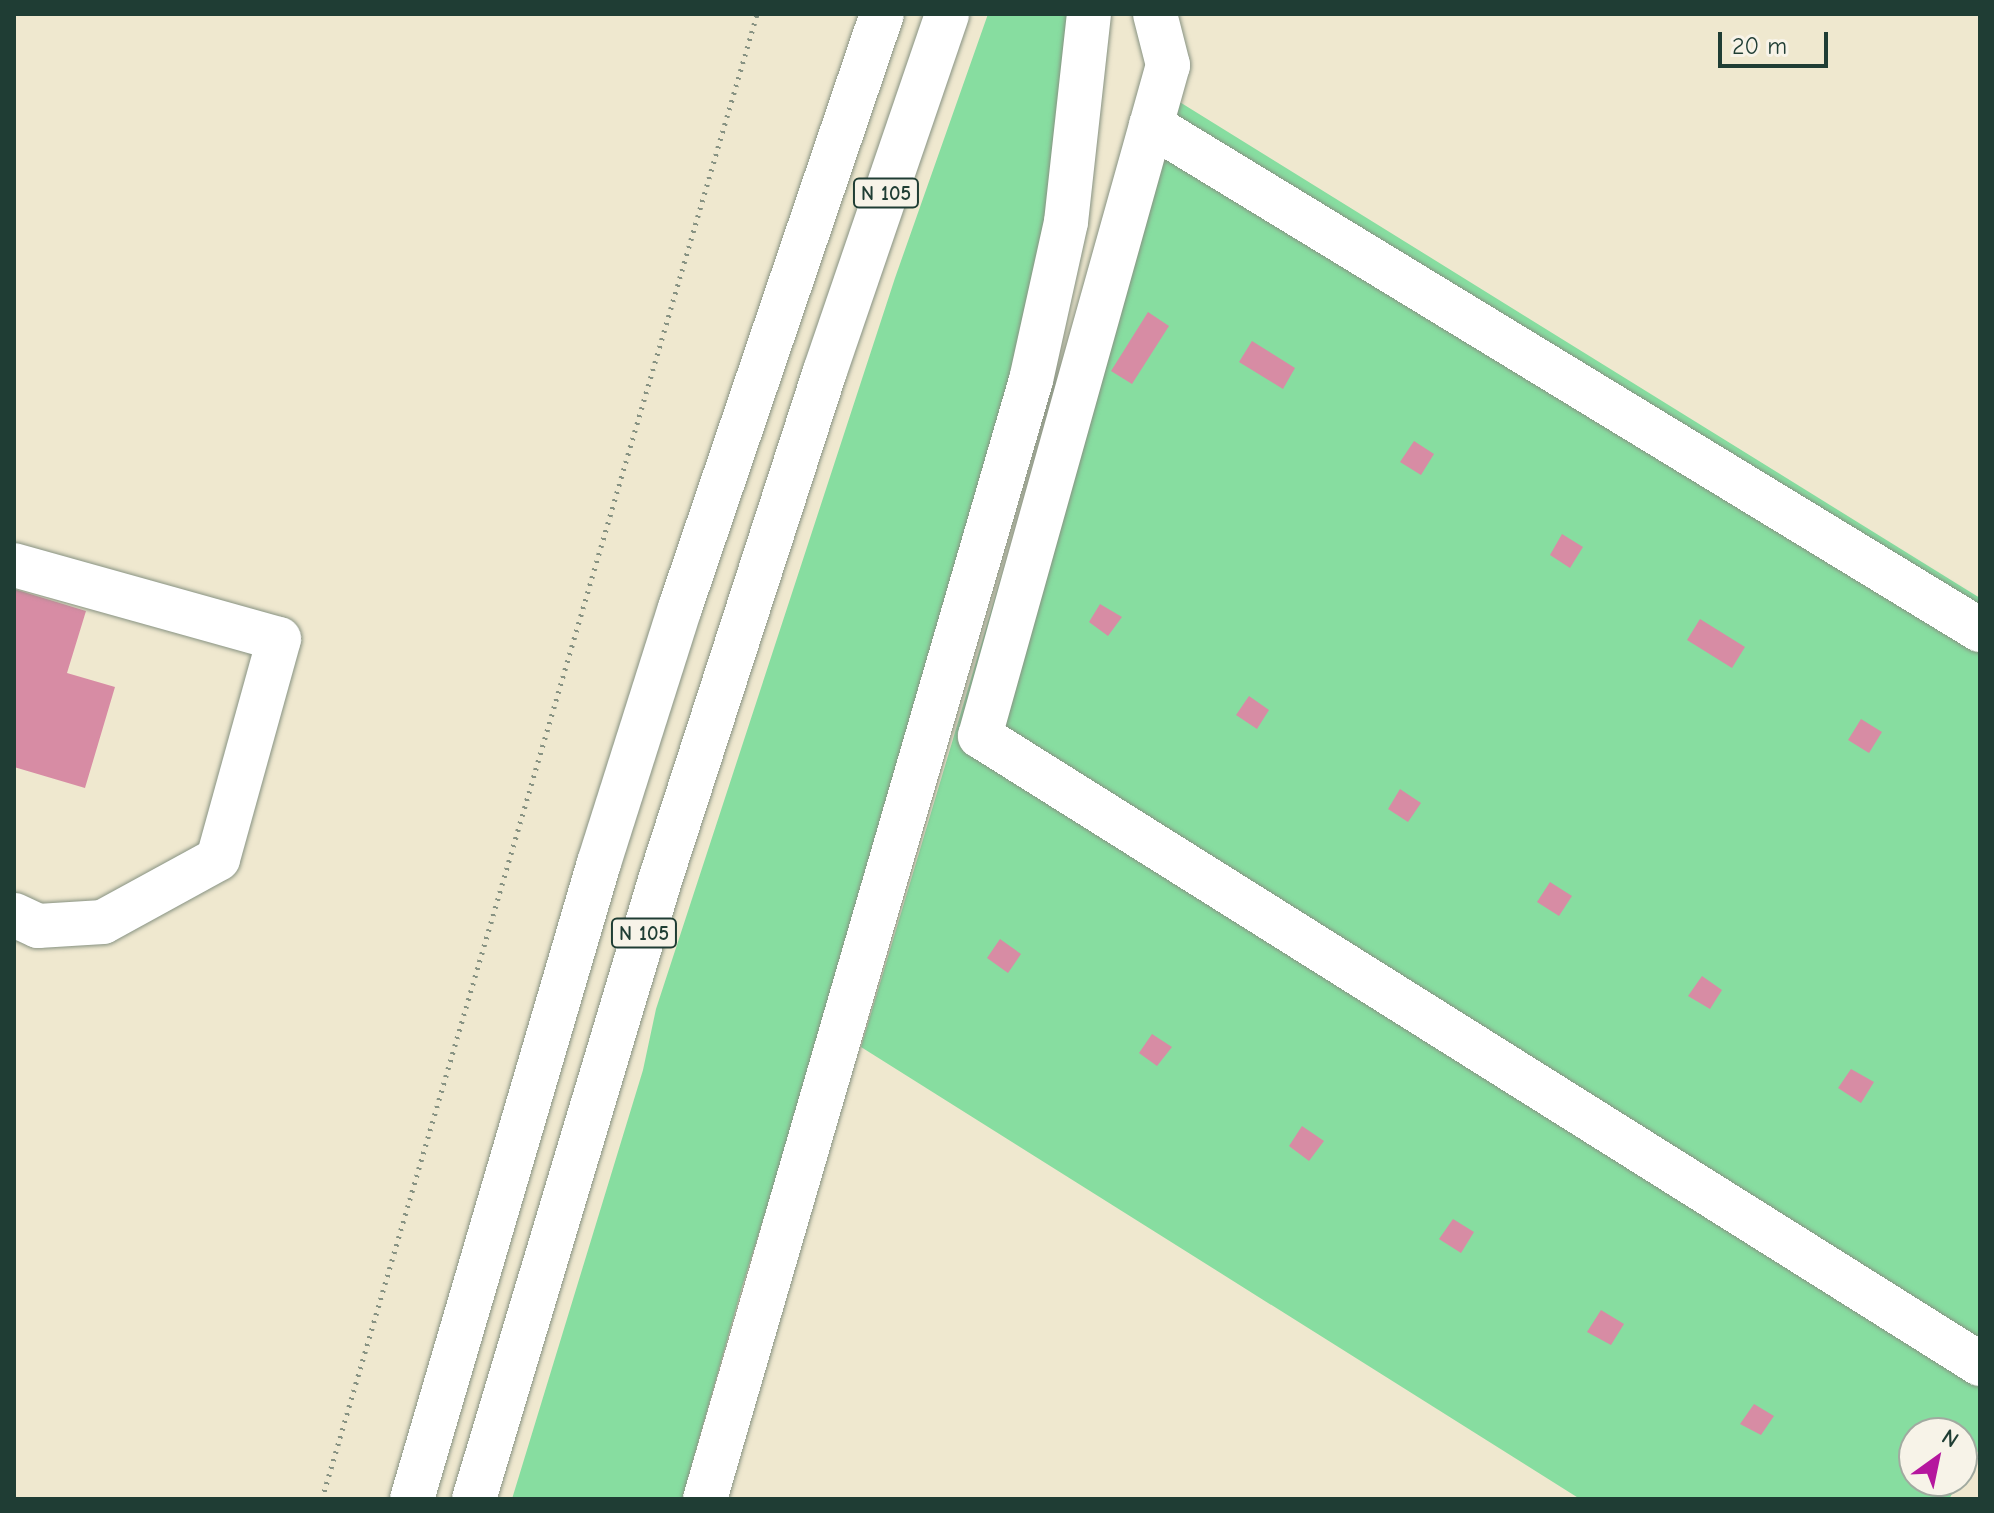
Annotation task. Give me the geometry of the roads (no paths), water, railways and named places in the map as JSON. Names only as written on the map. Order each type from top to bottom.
[{"type":"main road","name":"N 105","points":[[412,1499],[599,863],[680,608],[882,14]]},
{"type":"main road","name":"N 105","points":[[474,1499],[661,877],[825,371],[947,14]]},
{"type":"main road","points":[[705,1499],[1031,380],[1066,222],[1089,14]]},
{"type":"main road","points":[[1155,14],[1168,65],[980,736],[1980,1364]]},
{"type":"main road","points":[[1151,125],[1980,630]]},
{"type":"main road","points":[[14,565],[279,639],[218,859],[103,922],[38,926],[14,915]]}]
